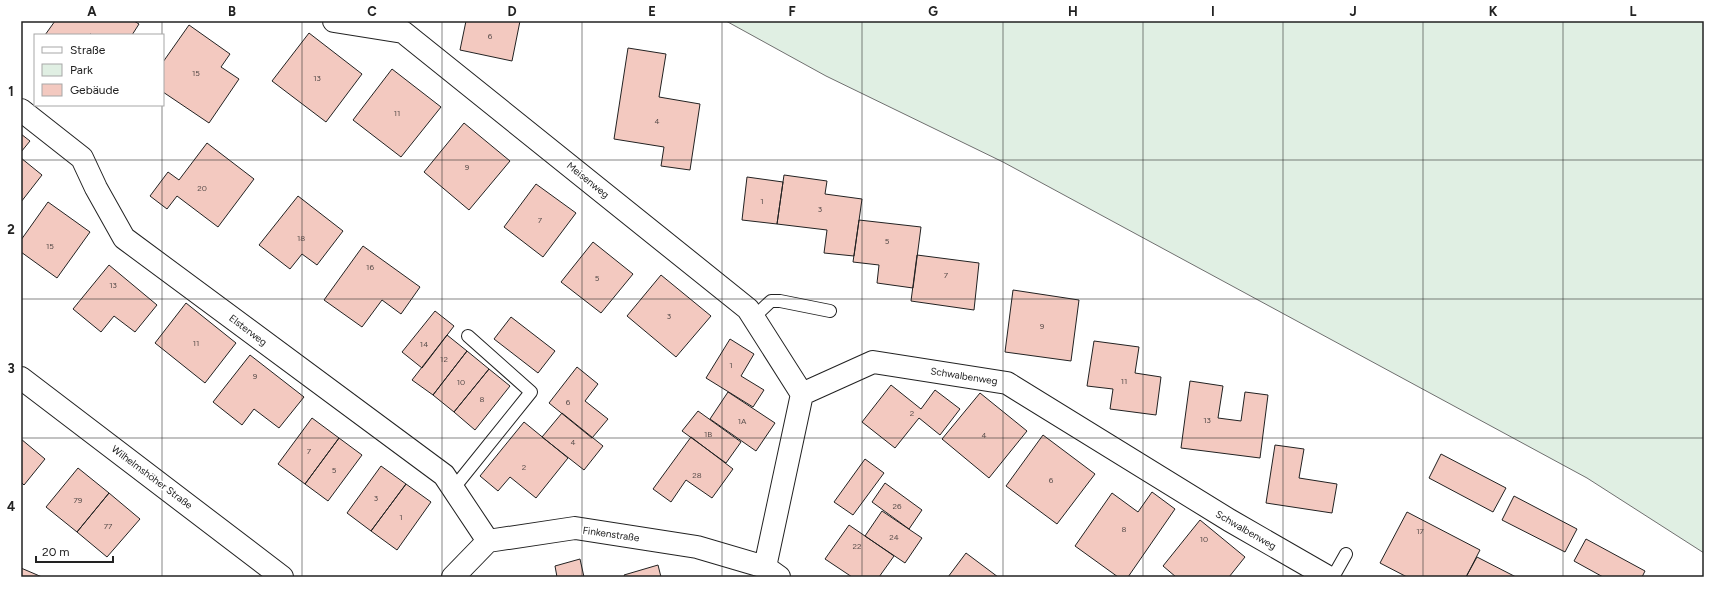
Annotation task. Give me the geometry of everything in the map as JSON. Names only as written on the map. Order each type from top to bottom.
[{"type":"street","name":"Meisenweg","points":[[334,21],[403,32],[748,309],[802,394]]},
{"type":"street","name":"Elsterweg","points":[[21,110],[82,158],[96,188],[124,238],[444,475],[488,542]]},
{"type":"street","name":"Schwalbenweg","points":[[802,394],[872,362],[1007,383],[1229,520],[1328,577]]},
{"type":"street","name":"Wilhelmshöher Straße","points":[[21,378],[282,577]]},
{"type":"street","points":[[772,572],[802,394]]},
{"type":"street","name":"Finkenstraße","points":[[488,542],[574,528],[697,547],[772,572]]},
{"type":"street","points":[[453,577],[488,542]]},
{"type":"lane","points":[[754,317],[771,301],[780,301],[830,310]]},
{"type":"lane","points":[[453,489],[531,392],[468,336]]},
{"type":"lane","points":[[1333,577],[1346,554]]},
{"type":"green space","points":[[726,21],[1704,21],[1704,553],[1587,478],[1003,162],[826,76]]},
{"type":"building","points":[[55,21],[134,21],[139,24],[133,34],[46,34]]},
{"type":"building","points":[[466,21],[520,21],[512,61],[460,50]]},
{"type":"building","points":[[189,25],[230,54],[221,67],[239,79],[209,123],[164,93],[164,61]]},
{"type":"building","points":[[309,33],[362,74],[326,122],[272,81]]},
{"type":"building","points":[[628,48],[666,54],[659,97],[700,104],[690,170],[661,166],[664,147],[614,139]]},
{"type":"building","points":[[392,69],[441,107],[401,157],[353,120]]},
{"type":"building","points":[[464,123],[510,161],[469,210],[424,172]]},
{"type":"building","points":[[21,134],[30,141],[21,152]]},
{"type":"building","points":[[207,143],[254,179],[218,227],[177,196],[167,209],[150,196],[168,172],[179,180]]},
{"type":"building","points":[[21,158],[42,175],[21,202]]},
{"type":"building","points":[[784,175],[827,181],[825,194],[862,199],[854,256],[824,253],[827,230],[777,224]]},
{"type":"building","points":[[747,177],[783,182],[777,224],[742,220]]},
{"type":"building","points":[[536,184],[576,213],[543,257],[504,227]]},
{"type":"building","points":[[298,196],[343,231],[317,265],[302,254],[290,269],[259,245]]},
{"type":"building","points":[[48,202],[90,232],[57,278],[21,252],[21,240]]},
{"type":"building","points":[[859,220],[921,227],[913,288],[877,283],[879,265],[853,262]]},
{"type":"building","points":[[593,242],[633,274],[601,313],[561,282]]},
{"type":"building","points":[[363,246],[420,287],[401,314],[382,300],[362,327],[324,300]]},
{"type":"building","points":[[917,255],[979,263],[974,310],[911,301]]},
{"type":"building","points":[[109,265],[157,305],[135,332],[114,316],[101,332],[73,309]]},
{"type":"building","points":[[661,275],[711,316],[676,357],[627,316]]},
{"type":"building","points":[[1013,290],[1079,300],[1071,361],[1005,352]]},
{"type":"building","points":[[186,303],[236,343],[205,383],[155,343]]},
{"type":"building","points":[[435,311],[454,326],[422,368],[402,352]]},
{"type":"building","points":[[511,317],[555,351],[538,373],[494,339]]},
{"type":"building","points":[[447,335],[467,351],[433,395],[412,380]]},
{"type":"building","points":[[730,339],[754,354],[741,376],[764,390],[753,407],[706,378]]},
{"type":"building","points":[[1094,341],[1139,347],[1135,373],[1161,377],[1156,415],[1110,409],[1113,389],[1087,386]]},
{"type":"building","points":[[467,351],[489,369],[454,412],[433,395]]},
{"type":"building","points":[[250,355],[304,397],[279,428],[254,409],[242,425],[213,402]]},
{"type":"building","points":[[577,367],[598,384],[585,401],[608,419],[592,438],[549,403]]},
{"type":"building","points":[[489,369],[510,386],[475,430],[454,412]]},
{"type":"building","points":[[1190,381],[1223,386],[1218,418],[1241,421],[1245,392],[1268,395],[1260,458],[1181,448]]},
{"type":"building","points":[[891,385],[921,409],[935,390],[960,409],[940,435],[919,418],[895,448],[862,422]]},
{"type":"building","points":[[728,392],[775,423],[756,451],[710,419]]},
{"type":"building","points":[[980,393],[1027,431],[989,478],[942,439]]},
{"type":"building","points":[[698,411],[741,442],[726,463],[682,431]]},
{"type":"building","points":[[562,413],[603,446],[584,470],[542,437]]},
{"type":"building","points":[[312,418],[339,438],[305,484],[278,464]]},
{"type":"building","points":[[524,422],[568,458],[536,498],[510,477],[498,491],[480,476]]},
{"type":"building","points":[[1043,435],[1095,474],[1057,524],[1006,486]]},
{"type":"building","points":[[691,437],[733,469],[712,498],[686,480],[671,502],[653,489]]},
{"type":"building","points":[[339,438],[362,455],[328,501],[305,484]]},
{"type":"building","points":[[21,439],[45,459],[24,485],[21,482]]},
{"type":"building","points":[[1275,445],[1304,449],[1299,478],[1337,484],[1332,513],[1266,503]]},
{"type":"building","points":[[1441,454],[1506,488],[1493,512],[1429,478]]},
{"type":"building","points":[[865,459],[884,473],[853,515],[834,502]]},
{"type":"building","points":[[381,466],[406,484],[371,531],[347,513]]},
{"type":"building","points":[[78,468],[109,493],[77,532],[46,507]]},
{"type":"building","points":[[885,483],[922,510],[909,529],[872,502]]},
{"type":"building","points":[[406,484],[431,502],[397,550],[371,531]]},
{"type":"building","points":[[1152,492],[1175,509],[1128,577],[1118,577],[1075,546],[1112,493],[1138,512]]},
{"type":"building","points":[[109,493],[140,519],[107,557],[77,532]]},
{"type":"building","points":[[1514,496],[1577,529],[1565,552],[1502,520]]},
{"type":"building","points":[[882,511],[922,538],[905,563],[865,536]]},
{"type":"building","points":[[1407,512],[1480,550],[1466,577],[1407,577],[1380,563]]},
{"type":"building","points":[[1200,520],[1245,557],[1229,577],[1176,577],[1163,566]]},
{"type":"building","points":[[849,525],[894,556],[879,577],[852,577],[825,559]]},
{"type":"building","points":[[1586,539],[1645,571],[1642,577],[1603,577],[1574,561]]},
{"type":"building","points":[[966,553],[998,577],[948,577]]},
{"type":"building","points":[[1477,557],[1516,577],[1466,577]]},
{"type":"building","points":[[580,559],[584,577],[557,577],[555,566]]},
{"type":"building","points":[[658,565],[661,577],[625,577],[624,575]]},
{"type":"building","points":[[21,568],[42,577],[21,577]]}]
